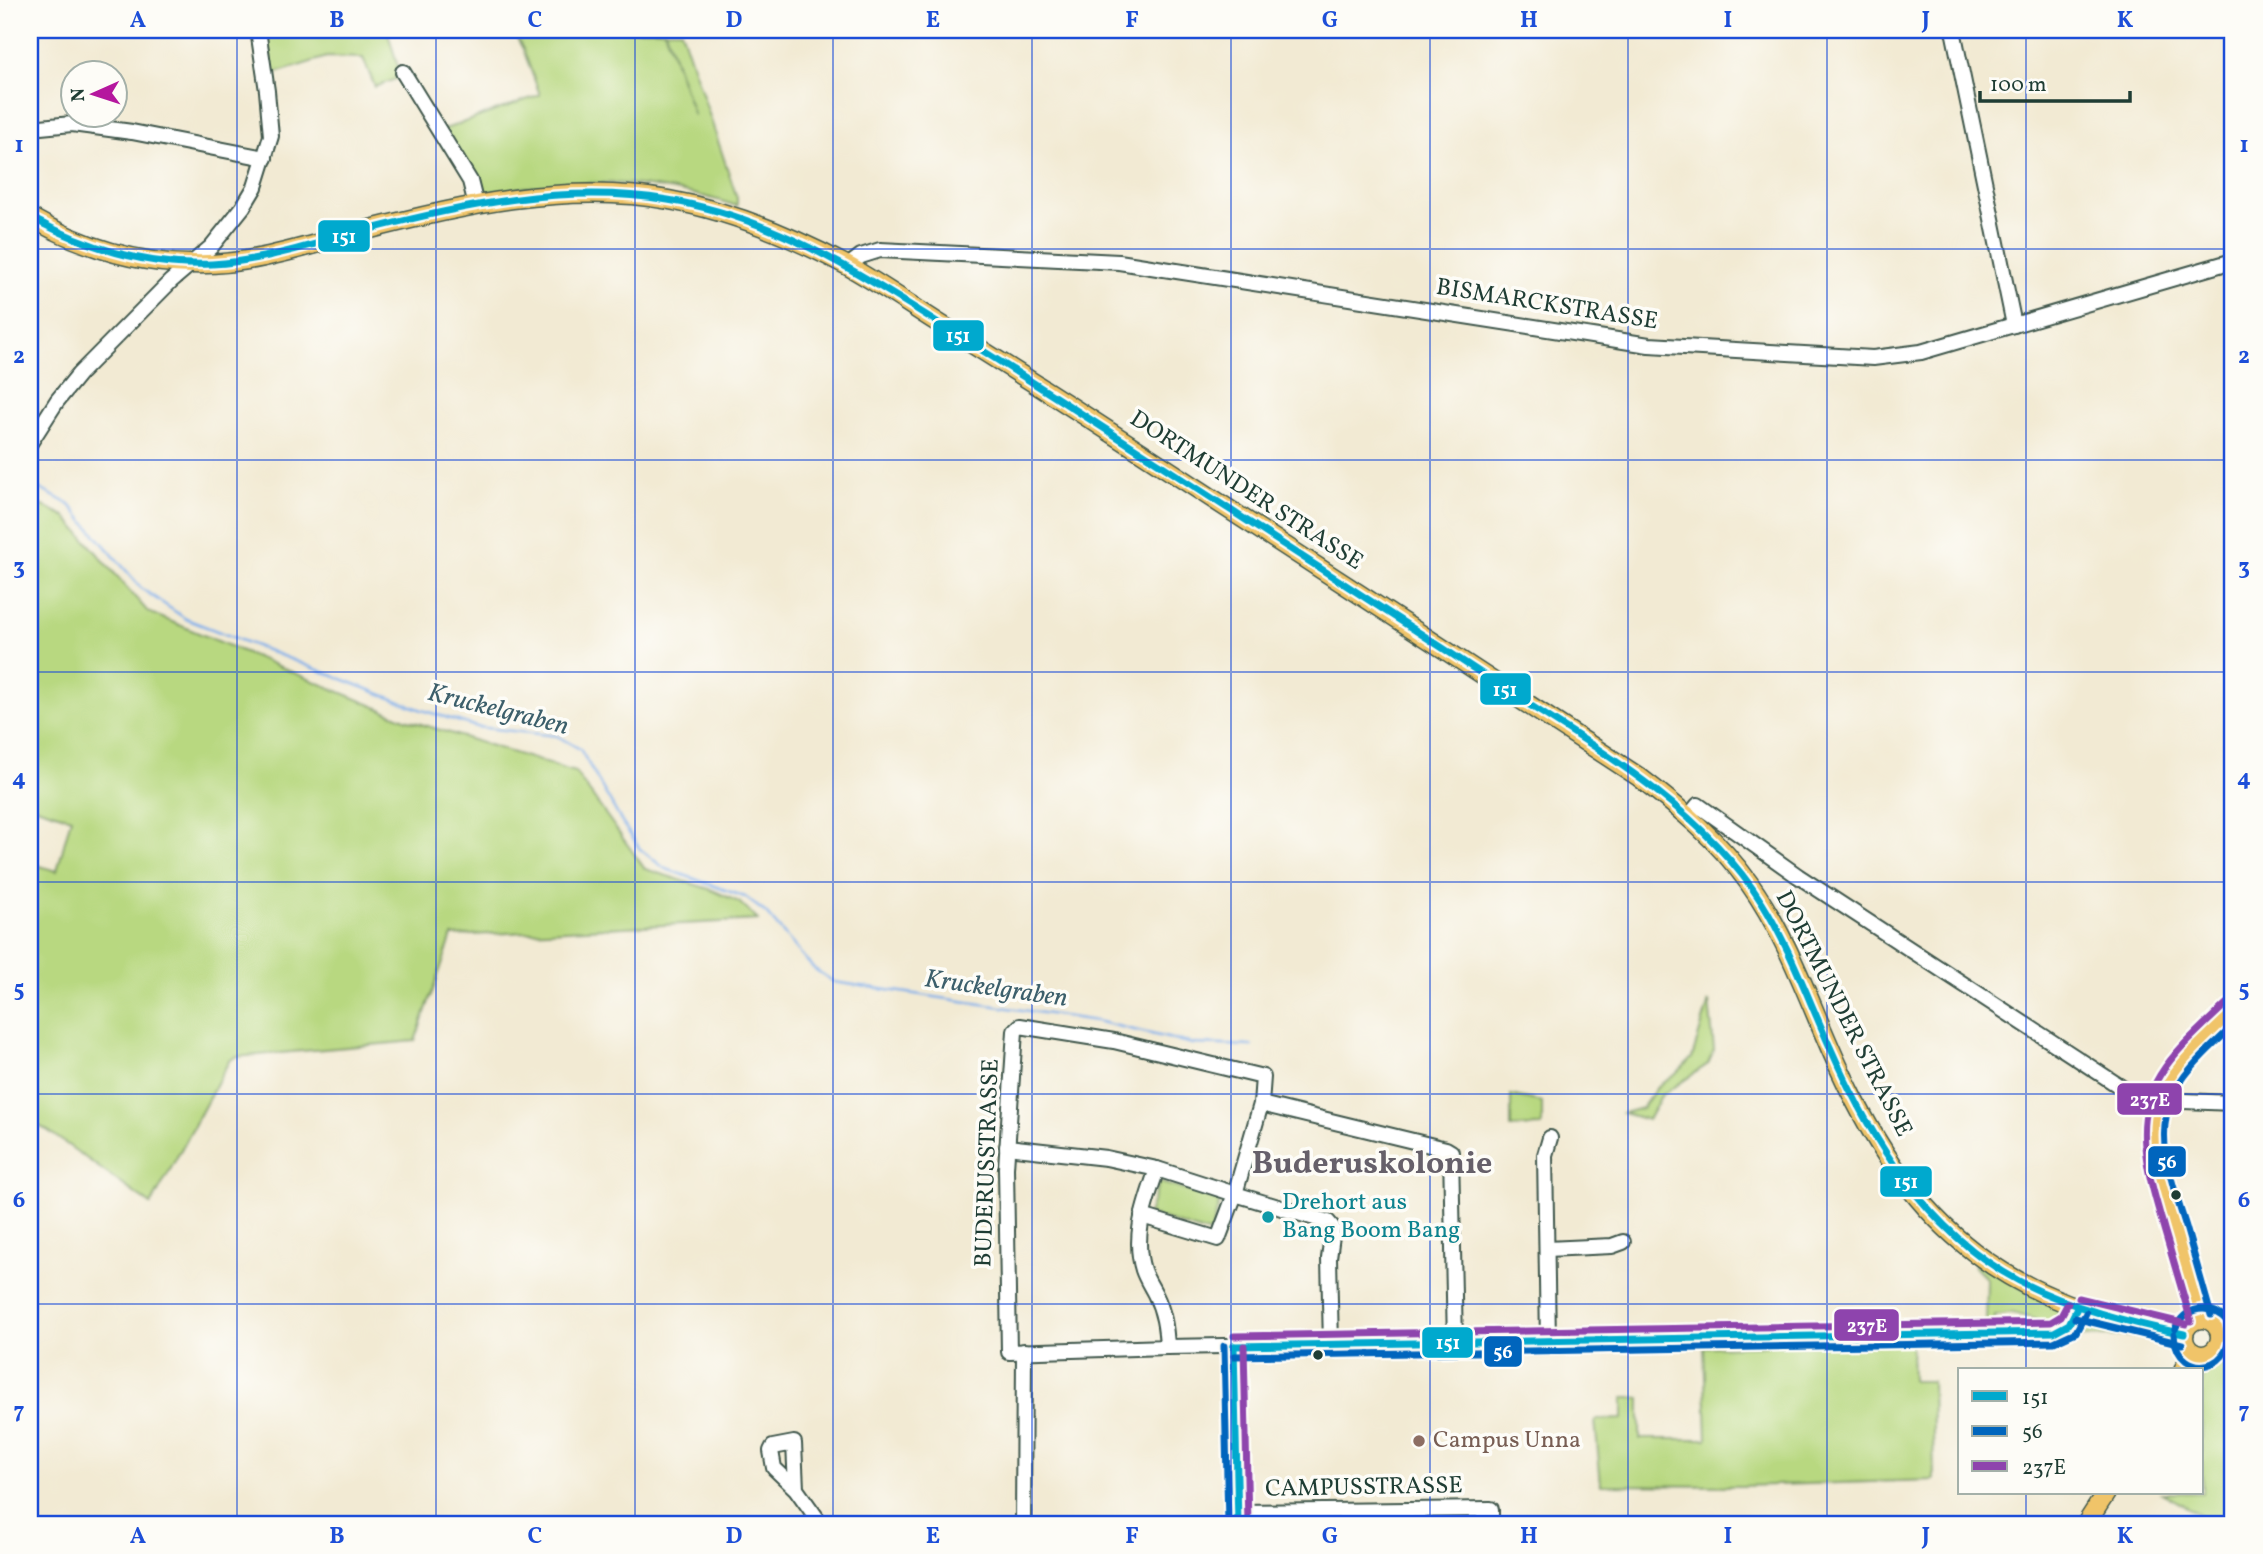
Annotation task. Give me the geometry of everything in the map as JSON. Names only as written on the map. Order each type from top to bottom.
[{"type":"main road","name":"DORTMUNDER STRASSE","points":[[30,217],[63,235],[112,253],[158,262],[212,264],[265,257],[476,205],[526,198],[620,195],[668,200],[722,213],[776,233],[848,266],[1037,385],[1451,654],[1639,777],[1689,816],[1726,854],[1750,884],[1775,927],[1840,1072],[1872,1134],[1926,1209],[1982,1259],[2038,1292],[2077,1308],[2184,1334]]},
{"type":"main road","points":[[2201,1318],[2154,1148],[2154,1119],[2165,1085],[2175,1071],[2233,1012]]},
{"type":"main road","points":[[2201,1318],[2217,1325],[2227,1340],[2207,1354],[2194,1353],[2185,1341],[2184,1334],[2189,1324],[2201,1318]]},
{"type":"main road","points":[[2184,1368],[2194,1353]]},
{"type":"main road","points":[[2086,1524],[2105,1494]]},
{"type":"street","points":[[30,443],[57,401],[79,374],[115,336],[211,247],[243,207],[255,187],[271,136],[258,30]]},
{"type":"street","points":[[1953,30],[2014,325]]},
{"type":"street","points":[[403,72],[470,181],[476,205]]},
{"type":"street","points":[[30,128],[72,124],[96,127],[265,159]]},
{"type":"street","name":"BISMARCKSTRASSE","points":[[848,266],[861,256],[880,250],[1119,262],[1649,345],[1873,358],[1921,352],[2233,261]]},
{"type":"street","points":[[1689,816],[1698,804],[1798,876],[2130,1093],[2159,1100],[2233,1103]]},
{"type":"street","name":"BUDERUSSTRASSE","points":[[1024,1351],[1009,1352],[1006,1168],[1015,1031],[1020,1026],[1114,1041],[1263,1077],[1261,1104]]},
{"type":"street","points":[[1142,1216],[1218,1239],[1235,1194],[1261,1104],[1446,1149],[1451,1153],[1455,1343]]},
{"type":"street","points":[[1548,1342],[1545,1155],[1550,1138]]},
{"type":"street","points":[[1007,1147],[1105,1158],[1157,1169],[1331,1224],[1331,1345]]},
{"type":"street","points":[[1157,1169],[1139,1233],[1141,1263],[1166,1322],[1167,1347]]},
{"type":"street","points":[[1547,1250],[1612,1246],[1623,1242]]},
{"type":"street","points":[[1023,1524],[1024,1351],[2054,1332],[2069,1324],[2077,1308]]},
{"type":"street","points":[[1234,1346],[1238,1518]]},
{"type":"street","points":[[796,1489],[821,1524]]},
{"type":"street","name":"CAMPUSSTRASSE","points":[[1238,1518],[1491,1509],[1491,1524]]},
{"type":"green space","points":[[266,30],[387,30],[401,77],[375,87],[363,58],[327,57],[273,74]]},
{"type":"green space","points":[[512,30],[664,30],[694,116],[665,30],[681,30],[737,198],[737,206],[672,189],[610,183],[549,185],[482,193],[442,130],[540,95],[523,49]]},
{"type":"green space","points":[[30,500],[65,516],[148,612],[405,719],[575,772],[645,869],[712,890],[739,902],[758,920],[452,936],[415,1041],[235,1057],[229,1061],[151,1205],[47,1130],[30,1122],[30,863],[57,871],[71,818],[30,805]]},
{"type":"green space","points":[[1709,1001],[1714,1050],[1708,1064],[1661,1096],[1648,1120],[1623,1113],[1642,1108],[1658,1086],[1675,1075],[1692,1058]]},
{"type":"green space","points":[[1511,1095],[1542,1102],[1542,1126],[1511,1127]]},
{"type":"green space","points":[[1159,1182],[1220,1201],[1210,1234],[1148,1214]]},
{"type":"green space","points":[[1977,1263],[2064,1311],[2063,1322],[2060,1325],[2038,1328],[2038,1320],[2013,1313],[1995,1316],[1995,1328],[1986,1329],[1987,1279],[1974,1266]]},
{"type":"green space","points":[[2092,1321],[2140,1334],[2065,1336],[2077,1324]]},
{"type":"green space","points":[[1911,1342],[1912,1381],[1932,1381],[1934,1480],[1741,1486],[1601,1485],[1595,1420],[1623,1419],[1623,1398],[1640,1398],[1640,1439],[1707,1439],[1704,1347]]},
{"type":"green space","points":[[2233,1352],[2233,1510],[2226,1522],[2217,1524],[2164,1494],[2204,1494],[2204,1368],[2215,1357]]},
{"type":"waterway","name":"Kruckelgraben","points":[[31,484],[70,505],[142,589],[186,619],[422,710],[477,727],[557,736],[580,749],[640,849],[664,868],[745,897],[766,913],[813,968],[834,982],[1096,1021],[1193,1044],[1253,1046]]},
{"type":"transit line","name":"151","points":[[30,217],[73,238],[141,259],[212,264],[269,256],[476,205],[552,195],[629,195],[668,200],[749,221],[825,256],[898,297],[1111,433],[1584,739],[1654,789],[1685,814],[1713,842],[1739,871],[1762,903],[1790,956],[1863,1115],[1883,1149],[1929,1210],[1956,1237],[1986,1261],[2039,1291],[2100,1313],[2184,1334]]},
{"type":"transit line","name":"237E","points":[[2191,1321],[2153,1190],[2144,1132],[2146,1113],[2151,1094],[2167,1065],[2226,1004]]},
{"type":"transit line","name":"56","points":[[2211,1315],[2171,1180],[2164,1132],[2166,1116],[2176,1089],[2198,1060],[2233,1026]]},
{"type":"transit line","name":"237E","points":[[2079,1298],[2186,1324]]},
{"type":"transit line","name":"237E","points":[[1234,1336],[2051,1322],[2061,1316],[2068,1303]]},
{"type":"transit line","name":"151","points":[[1234,1346],[2054,1332],[2069,1324],[2077,1308]]},
{"type":"transit line","name":"56","points":[[2174,1335],[2178,1350],[2186,1360],[2196,1365],[2208,1365],[2218,1360],[2226,1351],[2229,1338],[2227,1321],[2206,1309],[2185,1315],[2175,1329]]},
{"type":"transit line","name":"56","points":[[1234,1356],[2054,1342],[2076,1332],[2086,1313]]},
{"type":"transit line","name":"56","points":[[2075,1318],[2182,1344]]},
{"type":"transit line","name":"56","points":[[1224,1346],[1228,1524]]},
{"type":"transit line","name":"151","points":[[1234,1346],[1238,1524]]},
{"type":"transit line","name":"237E","points":[[1244,1346],[1248,1524]]},
{"type":"place","name":"Drehort aus Bang Boom Bang","points":[[1268,1217]]},
{"type":"place","name":"Campus Unna","points":[[1419,1441]]},
{"type":"district","name":"Buderuskolonie","points":[[1372,1165]]}]
